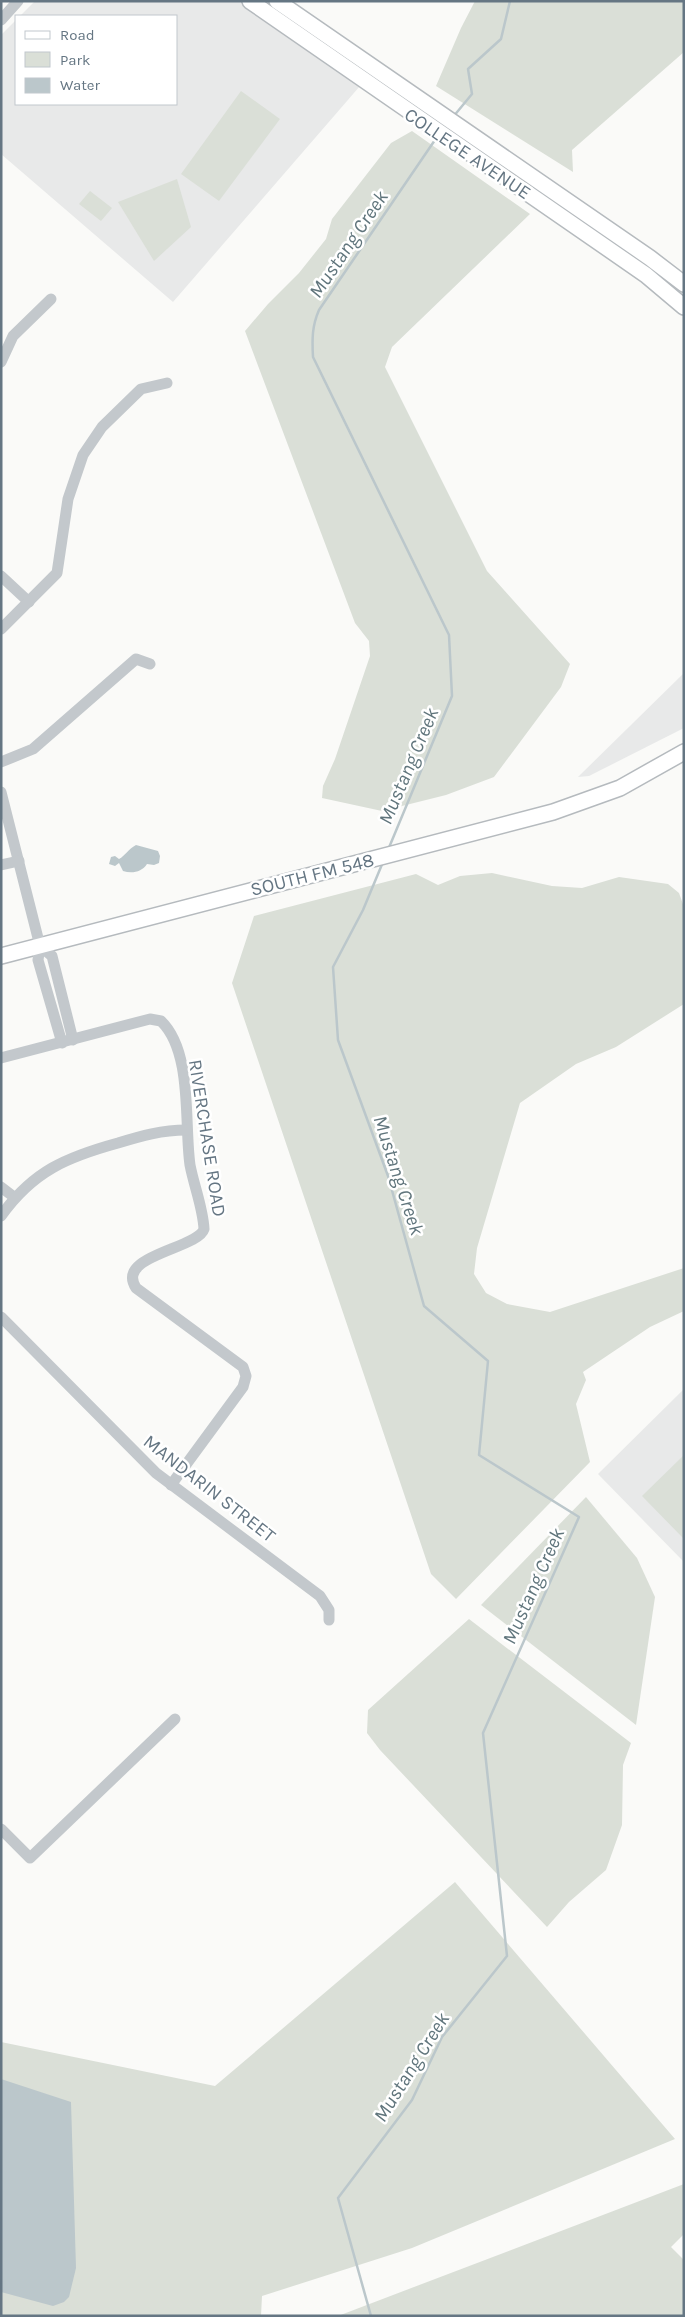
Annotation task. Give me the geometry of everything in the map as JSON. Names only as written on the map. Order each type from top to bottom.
[{"type":"main road","name":"COLLEGE AVENUE","points":[[250,1],[506,180],[646,275],[684,307]]},
{"type":"main road","name":"COLLEGE AVENUE","points":[[277,1],[531,175],[684,284]]},
{"type":"main road","points":[[539,202],[549,188]]},
{"type":"main road","name":"SOUTH FM 548","points":[[1,956],[553,812],[620,788],[684,752]]},
{"type":"main road","name":"SOUTH FM 548","points":[[620,788],[631,788],[684,761]]},
{"type":"street","points":[[1,20],[18,1]]},
{"type":"street","points":[[1,362],[12,336],[51,299]]},
{"type":"street","points":[[1,629],[56,573],[68,499],[83,455],[102,427],[141,389],[167,384]]},
{"type":"street","points":[[1,576],[29,602]]},
{"type":"street","points":[[1,762],[33,749],[136,659],[150,664]]},
{"type":"street","points":[[1,792],[40,946],[38,960],[68,1041],[1,1058]]},
{"type":"street","points":[[1,865],[19,861]]},
{"type":"street","name":"RIVERCHASE ROAD","points":[[68,1041],[150,1019],[161,1021],[169,1032],[185,1078],[186,1130],[192,1174],[204,1222],[202,1234],[156,1255],[136,1268],[132,1278],[136,1288],[243,1367],[246,1376],[243,1387],[170,1485]]},
{"type":"street","points":[[1,1216],[14,1197],[41,1174],[70,1158],[157,1132],[186,1130]]},
{"type":"street","points":[[1,1187],[14,1197]]},
{"type":"street","name":"MANDARIN STREET","points":[[1,1317],[145,1463],[170,1485],[320,1596],[329,1610],[329,1620]]},
{"type":"street","points":[[1,1829],[30,1858],[175,1719]]},
{"type":"shaded area","points":[[35,1],[247,1],[360,86],[173,302],[1,154],[1,35],[15,21],[15,105],[178,105],[178,15],[21,15]]},
{"type":"shaded area","points":[[684,673],[684,728],[589,776],[578,777]]},
{"type":"shaded area","points":[[684,1389],[684,1562],[598,1474]]},
{"type":"green space","points":[[475,1],[684,1],[684,52],[572,150],[573,172],[436,86]]},
{"type":"green space","points":[[241,91],[280,119],[219,201],[181,174]]},
{"type":"green space","points":[[412,131],[530,214],[392,347],[385,367],[487,571],[570,664],[561,687],[494,777],[446,795],[382,811],[322,798],[323,786],[335,759],[370,656],[369,641],[355,623],[245,331],[268,304],[299,273],[326,239],[332,219],[391,143]]},
{"type":"green space","points":[[177,179],[191,227],[154,261],[118,202]]},
{"type":"green space","points":[[90,191],[112,208],[101,221],[79,204]]},
{"type":"green space","points":[[492,873],[552,886],[582,888],[619,877],[668,884],[679,893],[684,907],[684,1004],[616,1047],[576,1064],[520,1103],[477,1248],[474,1274],[486,1293],[507,1304],[550,1312],[684,1268],[684,1311],[650,1327],[583,1372],[586,1380],[576,1404],[590,1462],[456,1599],[431,1574],[232,983],[254,916],[416,874],[438,885],[460,876]]},
{"type":"green space","points":[[684,1455],[684,1539],[642,1496]]},
{"type":"green space","points":[[586,1497],[637,1558],[655,1597],[636,1725],[481,1605]]},
{"type":"green space","points":[[469,1619],[631,1743],[623,1765],[622,1825],[606,1870],[569,1902],[547,1927],[380,1750],[367,1733],[368,1710]]},
{"type":"green space","points":[[455,1882],[675,2139],[412,2248],[262,2296],[261,2316],[1,2316],[1,2042],[215,2086]]},
{"type":"green space","points":[[684,2184],[684,2234],[671,2247],[684,2260],[684,2316],[338,2316]]},
{"type":"water","points":[[136,845],[158,851],[160,856],[159,863],[154,865],[147,864],[140,871],[136,872],[123,871],[119,863],[115,866],[109,864],[111,857],[115,856],[119,859]]},
{"type":"water","points":[[1,2079],[71,2102],[76,2268],[69,2297],[64,2302],[53,2306],[1,2292]]},
{"type":"waterway","name":"Mustang Creek","points":[[453,117],[472,94],[468,69],[501,39],[510,1]]},
{"type":"waterway","name":"Mustang Creek","points":[[388,850],[452,696],[449,635],[313,357],[313,333],[319,310],[437,137]]},
{"type":"waterway","name":"Mustang Creek","points":[[371,2316],[338,2198],[412,2100],[442,2037],[507,1956],[483,1733],[579,1517],[479,1455],[488,1361],[424,1306],[388,1176],[338,1040],[333,967],[363,910],[383,862]]}]
